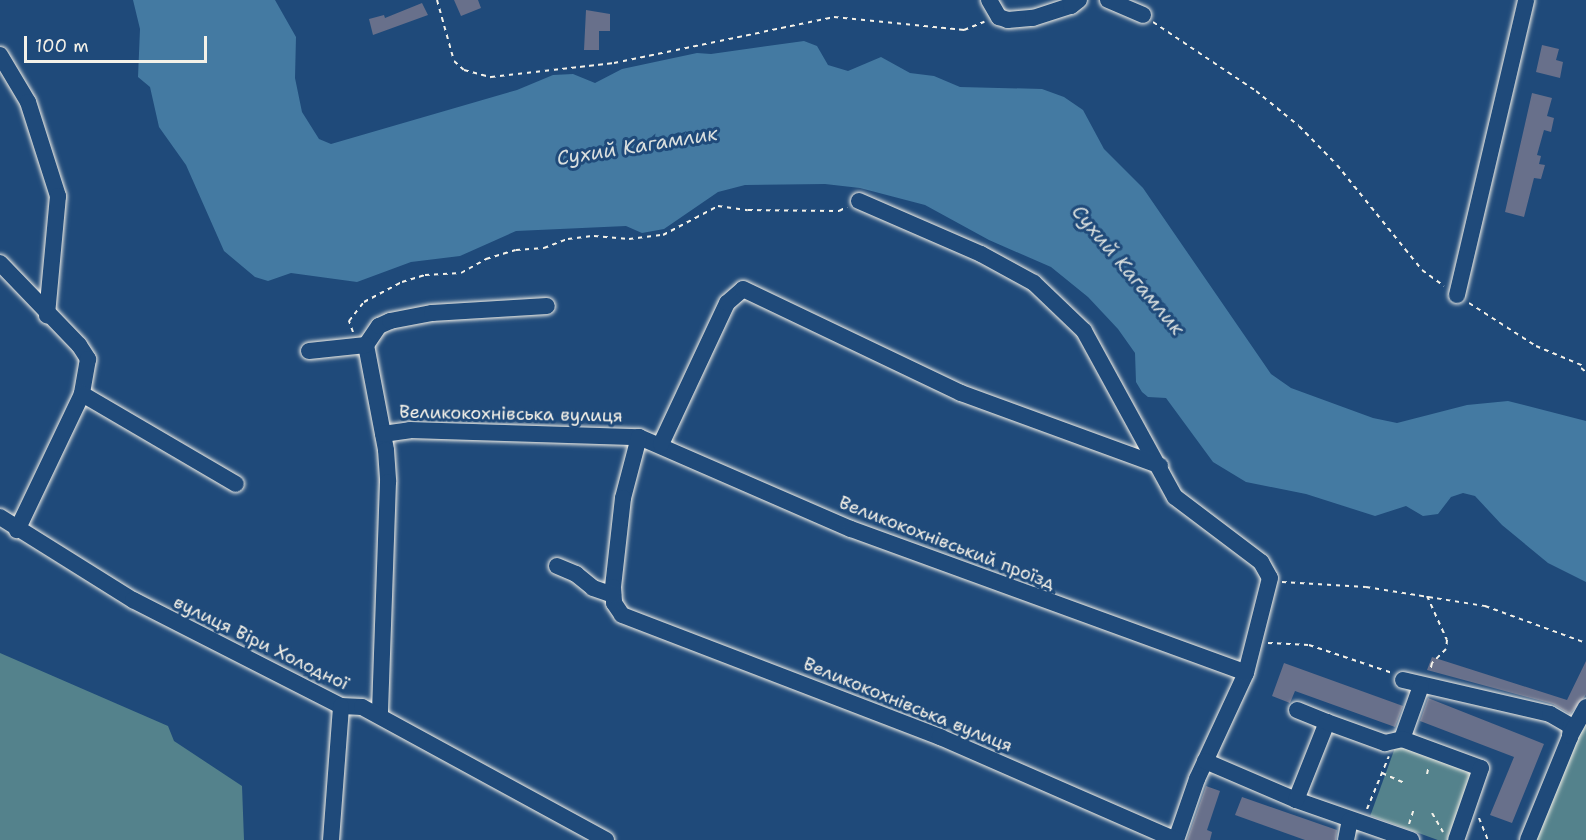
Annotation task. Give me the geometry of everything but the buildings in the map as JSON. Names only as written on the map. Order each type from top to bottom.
[{"type":"street","points":[[989,0],[999,17],[1033,18],[1071,6],[1079,0]]},
{"type":"street","points":[[1108,0],[1143,15]]},
{"type":"street","points":[[1457,295],[1526,0]]},
{"type":"street","points":[[0,55],[28,102],[58,196],[53,274],[46,315]]},
{"type":"street","points":[[859,201],[981,254],[1034,284],[1084,331],[1175,497],[1262,562],[1270,578],[1256,644],[1246,673],[1205,761],[1176,840]]},
{"type":"street","points":[[0,263],[46,315],[79,345],[88,359],[82,394],[17,530]]},
{"type":"street","points":[[661,444],[727,303],[743,289],[961,393],[1160,466]]},
{"type":"street","points":[[309,351],[362,345],[379,326],[390,321],[432,314],[547,306]]},
{"type":"street","name":"Великокохнівська вулиця","points":[[362,345],[383,434],[388,512],[380,716]]},
{"type":"street","points":[[82,394],[236,484]]},
{"type":"street","name":"Великокохнівська вулиця","points":[[383,434],[410,430],[639,437]]},
{"type":"street","points":[[557,566],[576,573],[593,588],[614,595],[623,498],[639,437]]},
{"type":"street","name":"Великокохнівський проїзд","points":[[639,437],[661,444],[851,529],[1246,673]]},
{"type":"street","name":"вулиця Віри Холодної","points":[[0,518],[133,600],[341,706],[362,707],[380,716],[606,840]]},
{"type":"street","name":"Великокохнівська вулиця","points":[[614,595],[622,615],[940,737],[1176,840]]},
{"type":"street","points":[[1403,680],[1566,720],[1571,726],[1570,737]]},
{"type":"street","points":[[1398,740],[1424,685]]},
{"type":"street","points":[[332,840],[341,706]]},
{"type":"street","points":[[1528,840],[1570,737],[1586,707]]},
{"type":"street","points":[[1297,710],[1385,743],[1398,740],[1481,768],[1456,840]]},
{"type":"street","points":[[1296,800],[1327,722]]},
{"type":"street","points":[[1205,761],[1227,774],[1411,840]]},
{"type":"street","points":[[1346,840],[1356,822]]},
{"type":"path","points":[[437,0],[454,61],[464,70],[491,77],[614,63],[834,17],[964,30],[999,17]]},
{"type":"path","points":[[1143,15],[1256,91],[1299,126],[1336,165],[1422,270],[1536,346],[1586,372]]},
{"type":"path","points":[[362,345],[349,321],[364,302],[424,275],[461,273],[486,259],[516,250],[544,248],[568,239],[663,235],[718,206],[748,210],[839,211],[859,201]]},
{"type":"path","points":[[1581,368],[1586,367]]},
{"type":"path","points":[[1270,578],[1427,596],[1485,606],[1586,643]]},
{"type":"path","points":[[1424,685],[1432,663],[1442,656],[1447,640],[1427,596]]},
{"type":"path","points":[[1256,644],[1309,645],[1387,669],[1403,680]]},
{"type":"path","points":[[1356,822],[1398,740]]},
{"type":"path","points":[[1382,772],[1404,783]]},
{"type":"path","points":[[1471,800],[1488,840]]},
{"type":"path","points":[[1432,813],[1446,840]]},
{"type":"green space","points":[[0,653],[168,726],[174,741],[242,786],[244,840],[0,840]]},
{"type":"green space","points":[[1586,719],[1586,840],[1534,840]]},
{"type":"green space","points":[[1396,745],[1473,773],[1449,840],[1438,840],[1370,815]]},
{"type":"water","name":"Сухий Кагамлик","points":[[133,0],[275,0],[296,37],[295,78],[302,112],[319,139],[331,144],[517,90],[553,75],[573,74],[595,83],[622,69],[697,53],[711,54],[804,41],[817,46],[828,65],[848,71],[881,57],[910,73],[934,76],[960,87],[1042,89],[1064,97],[1083,110],[1104,149],[1143,188],[1271,374],[1291,388],[1373,418],[1397,423],[1467,405],[1508,401],[1586,421],[1586,582],[1548,563],[1502,525],[1475,496],[1463,493],[1451,497],[1438,514],[1423,516],[1406,506],[1375,516],[1306,494],[1246,482],[1213,462],[1166,398],[1148,397],[1142,392],[1136,382],[1135,353],[1118,329],[1088,297],[1051,267],[989,240],[925,205],[860,188],[825,184],[745,185],[718,192],[664,229],[642,233],[626,226],[516,231],[460,256],[411,262],[357,282],[291,273],[268,281],[255,277],[224,251],[186,165],[159,127],[150,87],[138,77],[140,29]]}]
